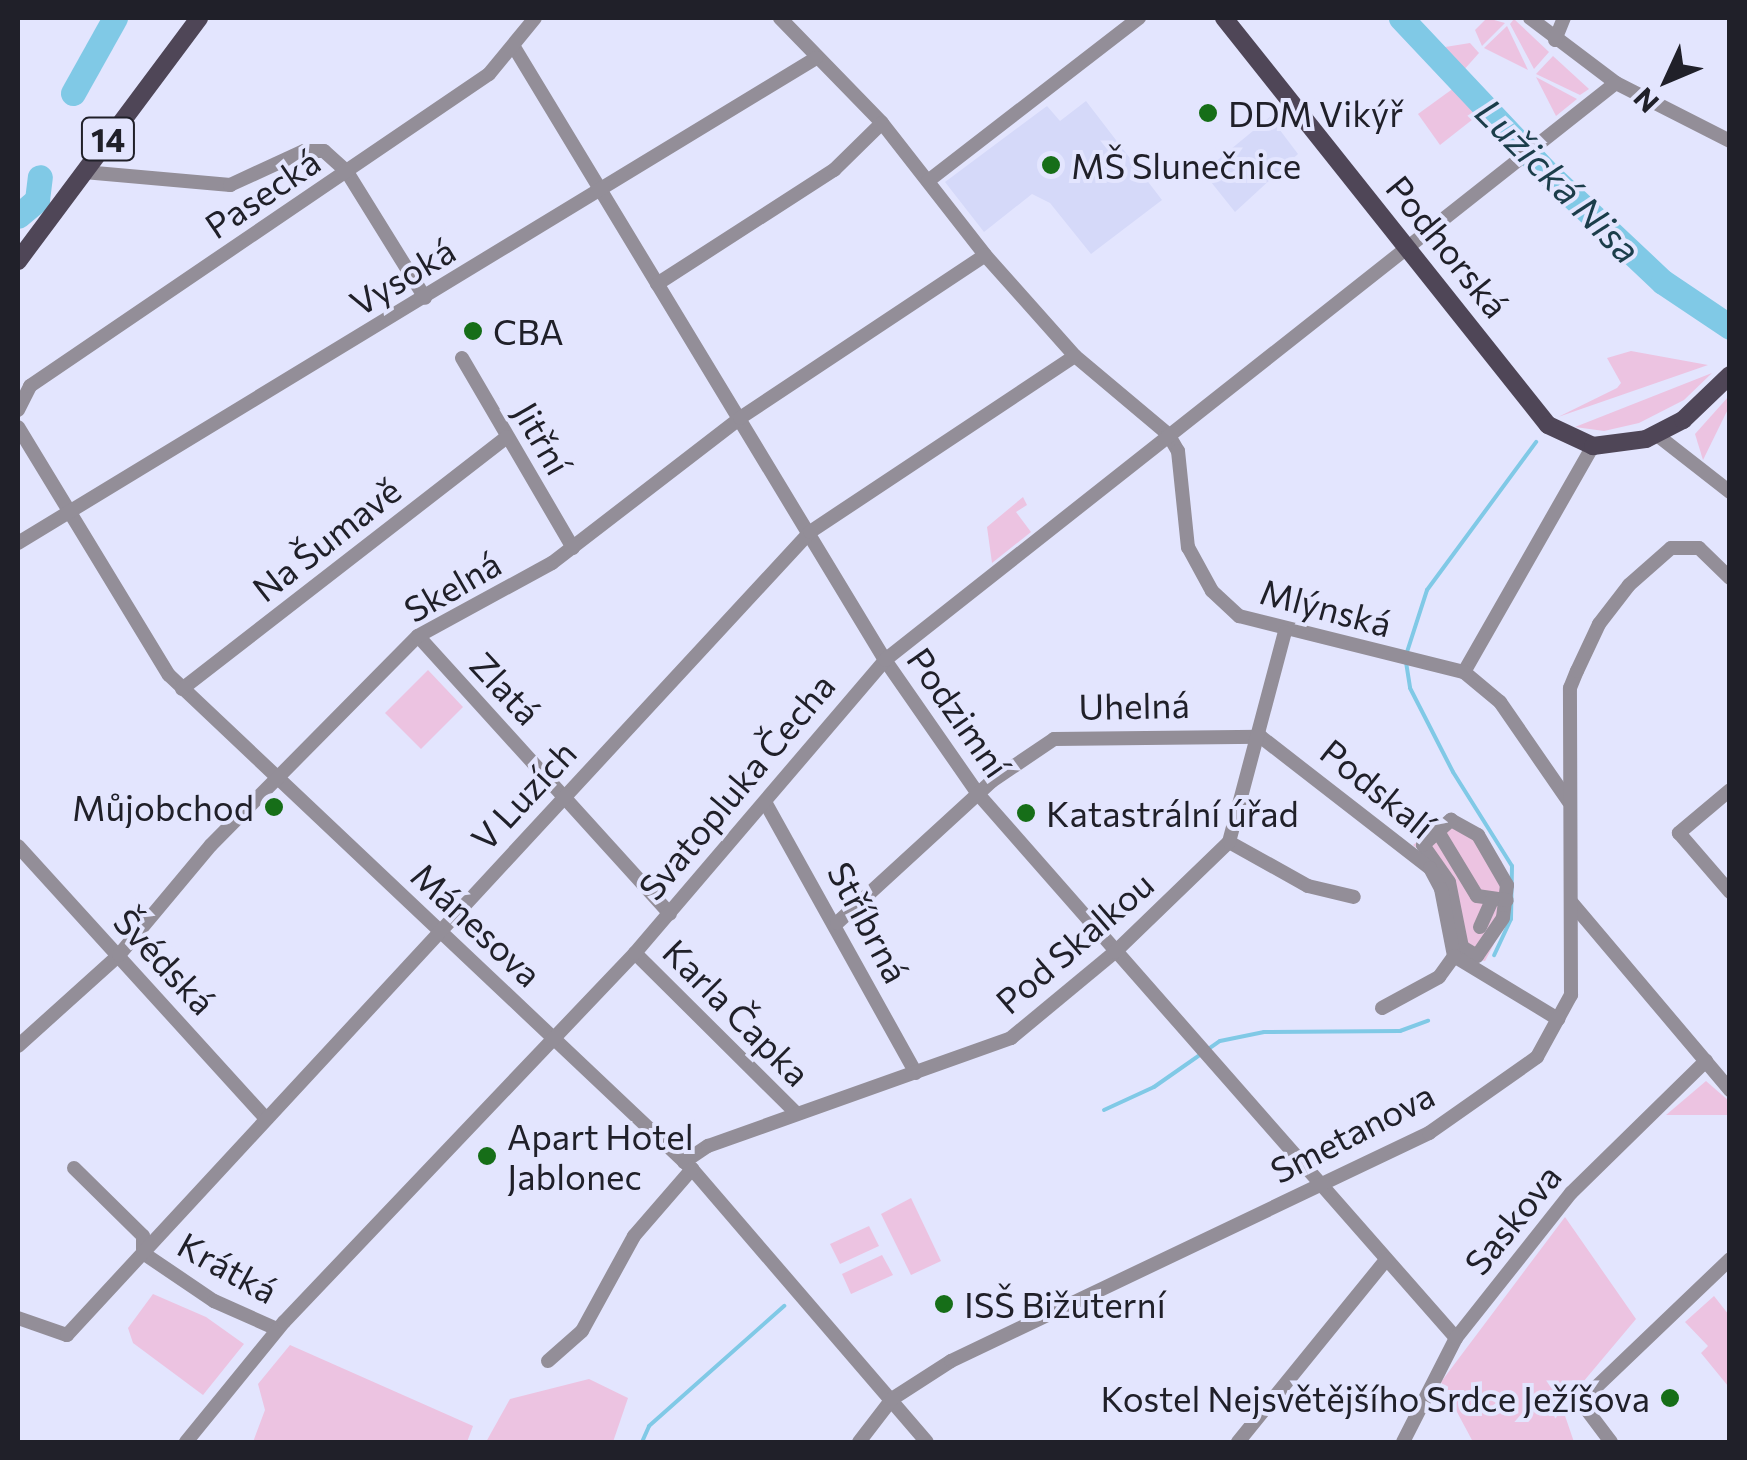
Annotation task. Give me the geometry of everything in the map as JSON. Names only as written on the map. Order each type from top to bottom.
[{"type":"main road","name":"14","points":[[18,261],[199,18]]},
{"type":"main road","name":"Podhorská","points":[[1224,18],[1548,424],[1593,446]]},
{"type":"main road","points":[[1593,446],[1663,432],[1730,375]]},
{"type":"street","name":"Pasecká","points":[[18,410],[38,381],[489,74],[535,18]]},
{"type":"street","points":[[780,18],[882,123],[984,255],[1075,356],[1168,434]]},
{"type":"street","points":[[928,181],[1139,18]]},
{"type":"street","points":[[1530,18],[1616,83],[1730,141]]},
{"type":"street","points":[[1555,40],[1564,18]]},
{"type":"street","name":"Podzimní","points":[[514,47],[885,660],[978,795],[1456,1338]]},
{"type":"street","name":"Vysoká","points":[[18,543],[816,58]]},
{"type":"street","name":"Svatopluka Čecha","points":[[186,1442],[277,1329],[670,914],[885,660],[1616,83]]},
{"type":"street","points":[[658,284],[834,170],[882,123]]},
{"type":"street","points":[[84,172],[230,185],[304,150],[324,151],[346,172],[425,298]]},
{"type":"street","name":"Skelná","points":[[18,1046],[119,955],[158,902],[418,636],[573,548],[740,418],[984,255]]},
{"type":"street","name":"V Luzích","points":[[18,1318],[67,1335],[810,532],[1075,356]]},
{"type":"street","name":"Jitřní","points":[[462,358],[573,548]]},
{"type":"street","name":"Mánesova","points":[[18,427],[182,688],[688,1165],[928,1442]]},
{"type":"street","points":[[1663,432],[1702,473],[1730,492]]},
{"type":"street","name":"Mlýnská","points":[[1168,434],[1178,451],[1188,547],[1212,591],[1239,616],[1285,632],[1464,672]]},
{"type":"street","name":"Na Šumavě","points":[[182,688],[508,437]]},
{"type":"street","points":[[1569,802],[1500,702],[1464,672],[1593,446]]},
{"type":"street","name":"Smetanova","points":[[859,1442],[892,1400],[952,1361],[1428,1132],[1537,1057],[1571,995],[1570,688],[1599,624],[1629,585],[1671,548],[1699,548],[1730,578]]},
{"type":"street","name":"Pod Skalkou","points":[[548,1361],[582,1331],[634,1236],[688,1165],[708,1146],[1010,1038],[1115,952],[1229,842],[1261,737],[1285,632]]},
{"type":"street","name":"Zlatá","points":[[418,636],[670,914]]},
{"type":"street","name":"Uhelná","points":[[837,923],[978,795],[1054,738],[1261,737]]},
{"type":"street","name":"Podskalí","points":[[1261,737],[1430,868],[1441,889],[1454,956]]},
{"type":"street","points":[[1730,790],[1680,833],[1730,892]]},
{"type":"street","name":"Stříbrná","points":[[765,802],[837,923],[916,1073]]},
{"type":"street","points":[[1437,830],[1492,899],[1492,940],[1484,952],[1470,955],[1446,874],[1423,845],[1437,830],[1456,825],[1485,846],[1504,878],[1492,899],[1480,927]]},
{"type":"street","points":[[1229,842],[1308,886],[1354,897]]},
{"type":"street","name":"Švédská","points":[[18,846],[266,1118]]},
{"type":"street","points":[[1446,874],[1485,846]]},
{"type":"street","points":[[1459,924],[1492,899]]},
{"type":"street","points":[[1572,903],[1730,1090]]},
{"type":"street","points":[[1459,924],[1480,927],[1492,940]]},
{"type":"street","name":"Karla Čapka","points":[[634,953],[797,1114]]},
{"type":"street","points":[[1382,1008],[1439,976],[1454,956],[1558,1019]]},
{"type":"street","name":"Saskova","points":[[1402,1442],[1456,1338],[1589,1170],[1706,1061]]},
{"type":"street","name":"Krátká","points":[[74,1168],[142,1236],[143,1253],[214,1301],[277,1329]]},
{"type":"street","points":[[1611,1442],[1588,1412],[1592,1391],[1730,1259]]},
{"type":"street","points":[[1238,1442],[1386,1260]]},
{"type":"shaded area","points":[[1487,18],[1505,23],[1482,46],[1475,30]]},
{"type":"shaded area","points":[[1514,19],[1549,52],[1534,69],[1510,24]]},
{"type":"shaded area","points":[[1507,26],[1528,70],[1484,48]]},
{"type":"shaded area","points":[[1470,43],[1479,53],[1462,72],[1439,48]]},
{"type":"shaded area","points":[[1553,56],[1589,89],[1580,95],[1536,74]]},
{"type":"shaded area","points":[[1536,77],[1577,99],[1556,116]]},
{"type":"shaded area","points":[[1458,85],[1482,112],[1440,145],[1418,114]]},
{"type":"shaded area","name":"MŠ Slunečnice","points":[[1086,101],[1162,200],[1091,254],[1050,203],[1032,194],[984,232],[945,182],[1047,106],[1060,121]]},
{"type":"shaded area","points":[[1270,117],[1298,154],[1235,212],[1203,172]]},
{"type":"shaded area","points":[[1631,351],[1708,365],[1558,417],[1617,388],[1621,383],[1607,358]]},
{"type":"shaded area","points":[[1712,373],[1684,400],[1639,423],[1604,431],[1575,427]]},
{"type":"shaded area","points":[[1729,396],[1729,407],[1703,460],[1695,434]]},
{"type":"shaded area","points":[[1023,497],[1027,505],[1016,512],[1031,532],[992,563],[987,527]]},
{"type":"shaded area","points":[[428,670],[463,707],[421,749],[385,713]]},
{"type":"shaded area","points":[[1455,815],[1483,834],[1502,862],[1506,921],[1485,961],[1460,956],[1435,864],[1413,845]]},
{"type":"shaded area","points":[[1706,1081],[1729,1101],[1729,1115],[1666,1115]]},
{"type":"shaded area","points":[[911,1198],[941,1261],[911,1275],[881,1214]]},
{"type":"shaded area","points":[[1565,1217],[1636,1319],[1562,1407],[1574,1442],[1473,1442],[1441,1382]]},
{"type":"shaded area","points":[[869,1226],[879,1246],[840,1264],[830,1244]]},
{"type":"shaded area","points":[[882,1255],[893,1275],[851,1294],[842,1274]]},
{"type":"shaded area","points":[[153,1294],[206,1317],[244,1344],[203,1395],[133,1343],[128,1328]]},
{"type":"shaded area","points":[[1714,1296],[1729,1315],[1729,1408],[1728,1386],[1701,1353],[1708,1346],[1685,1322]]},
{"type":"shaded area","points":[[290,1345],[473,1426],[467,1442],[253,1442],[265,1410],[258,1384]]},
{"type":"shaded area","points":[[589,1379],[628,1398],[613,1442],[486,1442],[510,1399]]},
{"type":"waterway","name":"Lužická Nisa","points":[[73,93],[115,18]]},
{"type":"waterway","name":"Lužická Nisa","points":[[1401,18],[1544,170],[1663,282],[1730,327]]},
{"type":"waterway","name":"Lužická Nisa","points":[[18,216],[37,200],[40,177]]},
{"type":"waterway","points":[[1407,652],[1427,590],[1536,442]]},
{"type":"waterway","points":[[1406,662],[1410,688],[1453,772],[1512,866],[1511,919],[1494,955]]},
{"type":"waterway","points":[[1104,1110],[1154,1087],[1220,1041],[1264,1032],[1400,1031],[1428,1021]]},
{"type":"waterway","points":[[642,1442],[649,1426],[784,1306]]},
{"type":"place","name":"DDM Vikýř","points":[[1208,113]]},
{"type":"place","name":"MŠ Slunečnice","points":[[1051,165]]},
{"type":"place","name":"CBA","points":[[473,331]]},
{"type":"place","name":"Můjobchod","points":[[274,807]]},
{"type":"place","name":"Katastrální úřad","points":[[1026,813]]},
{"type":"place","name":"Apart Hotel Jablonec","points":[[487,1156]]},
{"type":"place","name":"ISŠ Bižuterní","points":[[944,1304]]},
{"type":"place","name":"Kostel Nejsvětějšího Srdce Ježíšova","points":[[1670,1398]]}]
